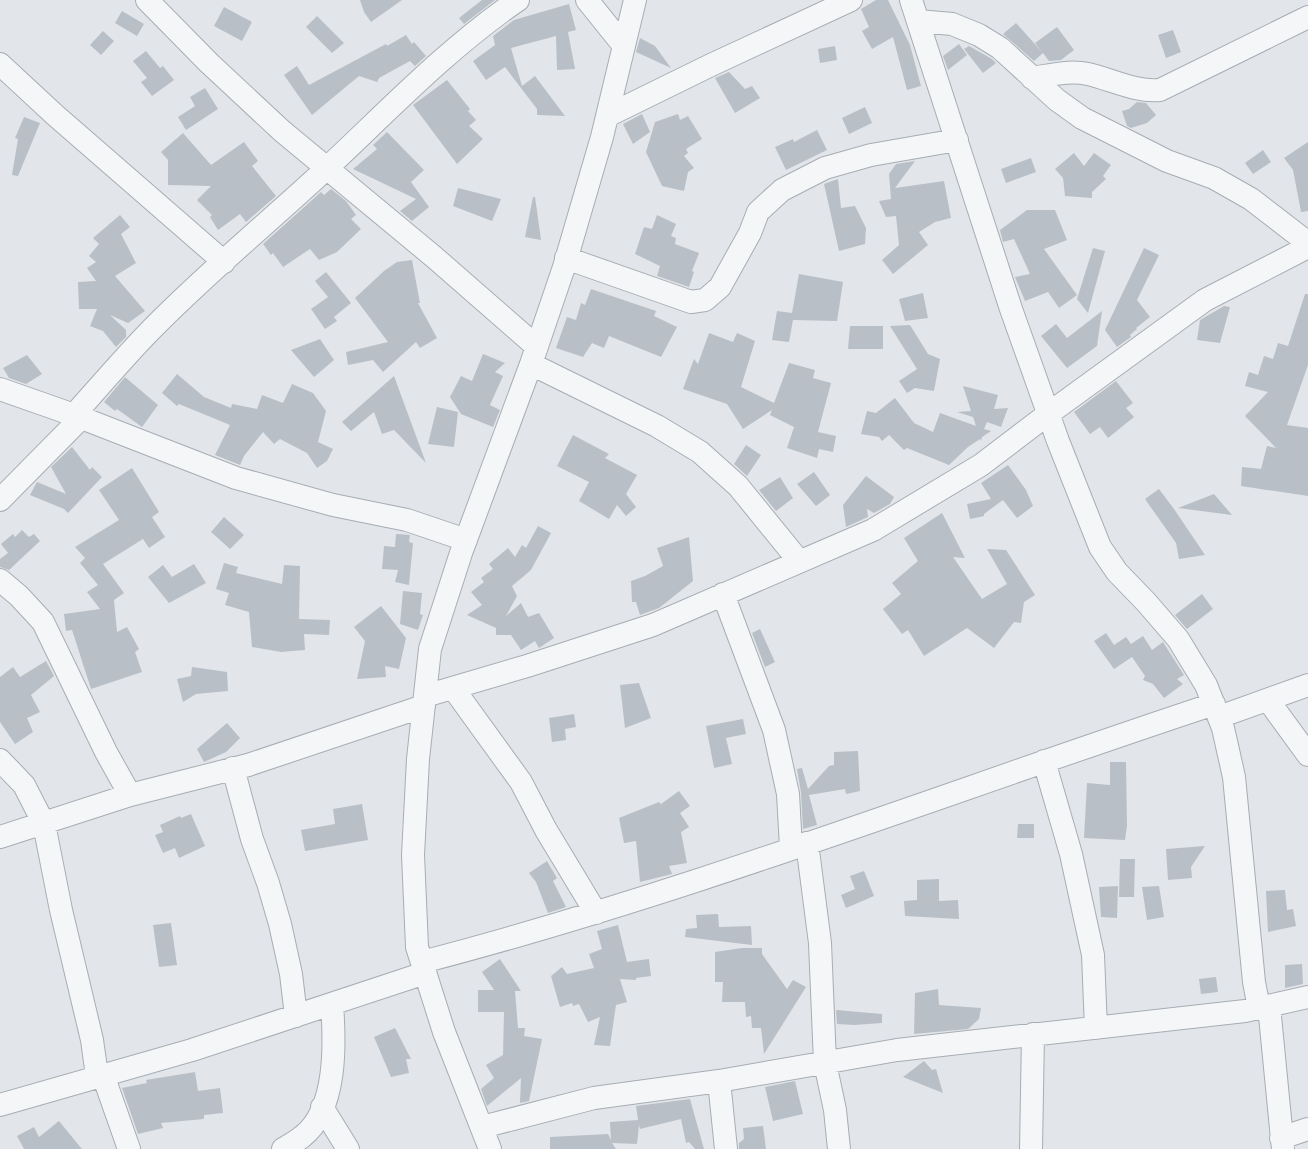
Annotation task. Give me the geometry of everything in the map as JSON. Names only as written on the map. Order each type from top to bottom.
[{"type":"street","points":[[147,0],[208,63],[326,169],[434,257],[534,355],[700,452],[738,486],[799,561]]},
{"type":"street","points":[[0,500],[78,416],[148,333],[425,75],[518,0]]},
{"type":"street","points":[[587,0],[624,46]]},
{"type":"street","points":[[490,1149],[444,1032],[417,947],[412,855],[418,759],[430,649],[466,540],[534,355],[566,258],[607,116],[635,0]]},
{"type":"street","points":[[607,116],[850,0]]},
{"type":"street","points":[[0,837],[130,795],[233,768],[424,700],[453,687],[527,666],[653,625],[873,530],[981,465],[1205,300],[1308,245],[1242,194],[1214,178],[1167,161],[1082,118],[1057,100],[1000,48],[979,35],[914,10]]},
{"type":"street","points":[[914,10],[1011,309],[1048,414],[1100,547],[1117,572],[1178,639],[1206,685],[1217,711],[1234,777],[1254,982],[1264,1007],[1282,1143],[1308,1130]]},
{"type":"street","points":[[1032,78],[1071,72],[1087,74],[1144,91],[1160,90],[1308,17]]},
{"type":"street","points":[[0,64],[224,262]]},
{"type":"street","points":[[566,258],[691,302],[705,300],[720,287],[750,233],[758,212],[782,190],[825,168],[871,155],[957,140]]},
{"type":"street","points":[[0,388],[236,478],[333,505],[407,520],[466,540]]},
{"type":"street","points":[[0,580],[20,596],[43,622],[106,752],[130,795]]},
{"type":"street","points":[[723,594],[774,730],[820,943],[825,1063],[835,1110],[839,1149]]},
{"type":"street","points":[[0,1105],[192,1050],[296,1016],[424,968],[962,792],[1044,761],[1217,711],[1268,700],[1308,685]]},
{"type":"street","points":[[453,687],[521,782],[546,830],[596,913]]},
{"type":"street","points":[[1268,700],[1308,755]]},
{"type":"street","points":[[0,760],[24,785],[44,824],[61,910],[100,1075],[129,1149]]},
{"type":"street","points":[[1044,761],[1071,854],[1093,955],[1096,1028]]},
{"type":"street","points":[[233,768],[252,839],[280,924],[291,974],[296,1016]]},
{"type":"street","points":[[482,1127],[594,1098],[719,1081],[897,1050],[1264,1007],[1308,997]]},
{"type":"street","points":[[283,1149],[304,1136],[318,1118],[330,1085],[335,1041],[332,1004]]},
{"type":"street","points":[[1031,1149],[1033,1034]]},
{"type":"street","points":[[719,1081],[726,1149]]},
{"type":"street","points":[[322,1107],[348,1149]]},
{"type":"building","points":[[360,0],[402,0],[371,22]]},
{"type":"building","points":[[482,0],[495,0],[464,24],[459,18]]},
{"type":"building","points":[[876,0],[888,0],[910,45],[921,86],[907,90],[893,37],[872,49],[862,31],[869,27],[861,9]]},
{"type":"building","points":[[569,4],[576,30],[568,32],[575,69],[557,70],[556,36],[511,48],[522,86],[535,76],[565,116],[537,115],[537,109],[505,67],[486,80],[473,61],[495,45],[493,36],[514,20]]},
{"type":"building","points":[[224,7],[252,22],[242,41],[214,26]]},
{"type":"building","points":[[122,11],[144,24],[137,36],[115,23]]},
{"type":"building","points":[[317,16],[344,43],[332,53],[306,27]]},
{"type":"building","points":[[1016,23],[1042,52],[1035,43],[1057,27],[1074,50],[1061,60],[1049,61],[1043,53],[1034,61],[1003,34]]},
{"type":"building","points":[[1173,30],[1181,52],[1166,58],[1158,35]]},
{"type":"building","points":[[103,31],[114,41],[101,55],[90,45]]},
{"type":"building","points":[[406,35],[412,44],[414,42],[426,56],[415,66],[410,61],[379,78],[377,82],[359,76],[312,115],[284,75],[297,66],[309,85]]},
{"type":"building","points":[[640,38],[655,46],[671,68],[636,52]]},
{"type":"building","points":[[959,44],[967,55],[948,70],[943,56]]},
{"type":"building","points":[[835,46],[837,60],[820,63],[818,49]]},
{"type":"building","points":[[969,46],[996,63],[983,73],[964,49]]},
{"type":"building","points":[[146,51],[160,68],[163,66],[174,80],[152,96],[141,82],[147,78],[133,61]]},
{"type":"building","points":[[729,72],[745,89],[752,86],[760,98],[735,113],[715,78]]},
{"type":"building","points":[[447,80],[476,120],[469,126],[483,139],[457,164],[413,105]]},
{"type":"building","points":[[205,88],[218,109],[186,130],[178,117],[195,106],[190,97]]},
{"type":"building","points":[[1137,102],[1146,103],[1156,115],[1147,123],[1131,128],[1127,126],[1122,111],[1129,109]]},
{"type":"building","points":[[865,107],[872,123],[849,134],[842,118]]},
{"type":"building","points":[[642,114],[650,132],[633,144],[623,124]]},
{"type":"building","points":[[678,114],[680,120],[688,116],[702,139],[686,149],[688,153],[684,156],[694,168],[688,172],[684,191],[662,186],[646,152],[655,122]]},
{"type":"building","points":[[24,117],[40,123],[18,176],[12,175],[18,139],[15,138]]},
{"type":"building","points":[[817,130],[827,150],[786,170],[775,147],[793,139],[794,142]]},
{"type":"building","points":[[387,132],[424,170],[411,182],[429,207],[412,221],[400,211],[416,199],[353,169],[377,149],[373,145]]},
{"type":"building","points":[[183,133],[211,165],[244,142],[258,161],[252,166],[276,196],[246,222],[240,214],[218,230],[210,217],[212,215],[197,200],[211,186],[168,185],[168,160],[161,152]]},
{"type":"building","points":[[1308,142],[1308,211],[1301,212],[1293,170],[1284,158]]},
{"type":"building","points":[[1263,150],[1271,162],[1253,174],[1245,163]]},
{"type":"building","points":[[1074,153],[1084,166],[1094,153],[1111,165],[1103,176],[1106,179],[1092,192],[1092,198],[1065,196],[1063,178],[1055,169]]},
{"type":"building","points":[[1031,158],[1036,172],[1006,183],[1001,169]]},
{"type":"building","points":[[915,161],[895,188],[944,181],[951,218],[935,222],[919,232],[928,245],[893,274],[882,260],[899,245],[896,216],[886,217],[879,201],[891,199],[889,174],[896,164]]},
{"type":"building","points":[[838,179],[841,208],[855,206],[866,228],[865,244],[839,251],[824,184]]},
{"type":"building","points":[[458,188],[501,199],[492,221],[453,206]]},
{"type":"building","points":[[331,189],[346,201],[356,215],[351,219],[361,229],[337,252],[319,260],[310,249],[283,267],[263,244],[321,192],[324,195]]},
{"type":"building","points":[[533,197],[535,197],[541,240],[525,237]]},
{"type":"building","points":[[1027,210],[1055,210],[1067,240],[1044,249],[1077,295],[1059,308],[1048,292],[1025,301],[1015,277],[1030,274],[1014,239],[1003,242],[1000,230]]},
{"type":"building","points":[[120,215],[130,227],[121,234],[136,263],[115,276],[145,311],[128,323],[110,315],[126,330],[126,337],[116,347],[103,331],[90,326],[97,309],[79,309],[78,282],[96,281],[87,268],[96,262],[89,256],[99,244],[93,238]]},
{"type":"building","points":[[657,215],[676,224],[671,236],[676,238],[675,244],[699,253],[689,287],[657,276],[660,266],[635,254],[644,227],[652,229]]},
{"type":"building","points":[[1093,248],[1105,251],[1088,313],[1077,299]]},
{"type":"building","points":[[1144,248],[1159,255],[1137,300],[1150,317],[1136,328],[1130,335],[1131,337],[1117,347],[1105,330]]},
{"type":"building","points":[[412,260],[420,303],[418,303],[437,338],[420,348],[416,342],[383,372],[373,360],[348,365],[346,352],[388,342],[355,298],[397,262]]},
{"type":"building","points":[[326,272],[351,303],[334,317],[337,321],[325,329],[311,309],[328,297],[315,281]]},
{"type":"building","points":[[799,274],[843,282],[837,321],[793,320],[789,342],[772,340],[777,311],[792,313]]},
{"type":"building","points":[[591,289],[656,311],[654,316],[677,327],[661,357],[609,336],[604,348],[592,343],[583,357],[556,348],[567,317],[576,320],[581,303],[585,305]]},
{"type":"building","points":[[923,293],[928,318],[905,321],[899,299]]},
{"type":"building","points":[[1305,294],[1308,294],[1308,365],[1287,425],[1308,428],[1308,496],[1241,486],[1242,467],[1261,469],[1267,446],[1276,448],[1245,416],[1268,392],[1245,386],[1249,372],[1258,375],[1264,356],[1273,359],[1278,343],[1288,346]]},
{"type":"building","points":[[1224,306],[1230,307],[1220,343],[1197,340],[1200,320]]},
{"type":"building","points":[[1102,311],[1097,346],[1067,368],[1041,336],[1056,324],[1067,338]]},
{"type":"building","points":[[910,325],[928,354],[940,359],[934,391],[915,388],[907,393],[899,381],[917,369],[890,326]]},
{"type":"building","points":[[850,326],[883,326],[883,349],[848,349]]},
{"type":"building","points":[[709,333],[733,342],[737,333],[755,341],[741,387],[774,403],[789,363],[815,370],[813,378],[831,383],[818,432],[836,436],[833,452],[819,449],[817,458],[787,448],[794,427],[770,415],[772,410],[743,429],[727,404],[683,389],[694,359],[698,364]]},
{"type":"building","points":[[320,339],[334,360],[314,377],[291,350]]},
{"type":"building","points":[[483,354],[505,363],[495,372],[503,376],[490,405],[500,410],[493,427],[461,414],[450,397],[461,376],[472,381]]},
{"type":"building","points":[[27,355],[42,374],[26,384],[9,378],[3,368]]},
{"type":"building","points":[[177,374],[204,397],[231,408],[232,404],[257,409],[262,395],[283,403],[292,384],[313,393],[326,411],[318,442],[333,449],[327,461],[317,468],[307,453],[280,439],[274,444],[263,432],[244,456],[240,465],[215,455],[230,425],[179,404],[177,406],[162,393]]},
{"type":"building","points":[[394,376],[426,463],[394,430],[382,434],[374,412],[351,431],[342,422]]},
{"type":"building","points":[[125,377],[158,405],[142,427],[104,402]]},
{"type":"building","points":[[1116,381],[1133,403],[1126,408],[1134,417],[1108,438],[1100,427],[1090,434],[1074,412]]},
{"type":"building","points":[[963,386],[998,395],[994,409],[1008,408],[1001,427],[987,422],[984,429],[991,431],[982,437],[981,441],[980,439],[968,447],[949,465],[907,448],[904,450],[889,435],[882,441],[879,437],[861,434],[867,411],[876,413],[895,398],[914,423],[933,432],[940,413],[976,426],[973,417],[957,412],[971,411]]},
{"type":"building","points":[[437,407],[458,412],[454,447],[428,444]]},
{"type":"building","points":[[573,435],[609,454],[605,458],[637,475],[626,494],[636,507],[626,516],[617,505],[609,519],[579,501],[589,482],[557,466]]},
{"type":"building","points":[[746,445],[761,455],[747,476],[734,464]]},
{"type":"building","points":[[72,447],[90,470],[92,467],[102,477],[68,513],[64,509],[30,495],[37,482],[66,494],[51,467]]},
{"type":"building","points":[[1008,465],[1026,490],[1033,506],[1017,518],[1003,500],[984,516],[970,519],[967,504],[991,499],[981,483]]},
{"type":"building","points":[[132,468],[159,512],[152,517],[165,537],[149,548],[143,539],[103,564],[124,593],[114,600],[117,632],[127,627],[139,649],[135,652],[142,672],[91,689],[72,630],[66,631],[64,614],[100,609],[87,592],[98,585],[80,563],[85,558],[75,547],[119,520],[99,490]]},
{"type":"building","points":[[814,472],[830,495],[816,506],[797,484]]},
{"type":"building","points":[[866,476],[894,497],[890,504],[874,513],[867,509],[868,517],[846,527],[843,505]]},
{"type":"building","points":[[780,477],[793,498],[776,511],[759,490]]},
{"type":"building","points":[[1159,489],[1205,555],[1179,559],[1176,543],[1145,499]]},
{"type":"building","points":[[1214,494],[1232,515],[1178,508]]},
{"type":"building","points":[[942,513],[965,558],[953,557],[982,599],[1007,584],[987,549],[1006,550],[1035,595],[1024,602],[1021,623],[1014,622],[994,648],[967,628],[924,656],[908,630],[902,634],[883,609],[901,594],[892,583],[918,561],[904,538]]},
{"type":"building","points":[[224,517],[244,535],[230,549],[211,532]]},
{"type":"building","points":[[538,526],[551,533],[531,570],[512,586],[517,596],[506,616],[521,603],[528,617],[539,613],[554,638],[539,648],[535,641],[521,650],[511,635],[496,635],[496,628],[467,615],[482,605],[471,592],[484,582],[481,578],[493,569],[489,564],[508,548],[515,557],[522,545],[526,548]]},
{"type":"building","points":[[22,530],[29,537],[34,534],[40,541],[9,570],[0,567],[0,559],[8,553],[1,544],[13,534],[15,537]]},
{"type":"building","points":[[396,534],[410,535],[409,542],[413,543],[409,585],[395,582],[398,570],[382,569],[384,546],[395,547]]},
{"type":"building","points":[[689,537],[693,581],[659,608],[640,615],[636,602],[632,602],[631,581],[663,566],[657,548]]},
{"type":"building","points":[[224,563],[238,567],[236,573],[282,584],[284,565],[300,566],[299,619],[330,620],[329,635],[304,634],[305,650],[281,652],[252,647],[249,612],[225,605],[229,593],[216,589]]},
{"type":"building","points":[[194,564],[206,583],[169,603],[148,577],[163,565],[172,577]]},
{"type":"building","points":[[403,591],[422,593],[420,614],[423,615],[418,630],[400,624]]},
{"type":"building","points":[[1202,594],[1213,609],[1187,629],[1175,615]]},
{"type":"building","points":[[381,606],[406,638],[399,669],[385,666],[386,677],[357,679],[365,641],[354,627]]},
{"type":"building","points":[[760,629],[775,662],[765,667],[752,633]]},
{"type":"building","points":[[1106,633],[1114,645],[1126,637],[1131,644],[1143,636],[1152,650],[1163,642],[1184,675],[1177,679],[1183,684],[1164,698],[1153,684],[1143,680],[1145,676],[1132,657],[1114,669],[1094,641]]},
{"type":"building","points":[[46,661],[54,676],[31,695],[40,712],[27,718],[33,732],[15,744],[0,722],[0,677],[13,667],[20,677]]},
{"type":"building","points":[[192,667],[227,672],[228,691],[196,694],[183,702],[177,679],[191,676]]},
{"type":"building","points":[[639,683],[651,718],[625,728],[620,685]]},
{"type":"building","points":[[574,714],[576,727],[565,729],[566,740],[552,742],[549,718]]},
{"type":"building","points":[[743,719],[746,734],[726,738],[732,764],[714,768],[706,726]]},
{"type":"building","points":[[227,723],[240,738],[226,752],[204,762],[197,749]]},
{"type":"building","points":[[858,751],[860,791],[846,794],[845,789],[809,795],[817,825],[803,829],[797,769],[802,768],[808,789],[829,766],[834,765],[834,752]]},
{"type":"building","points":[[1110,762],[1126,762],[1127,826],[1125,840],[1084,838],[1087,783],[1110,785]]},
{"type":"building","points":[[679,791],[690,806],[680,813],[689,827],[681,832],[687,863],[669,866],[672,874],[640,882],[636,841],[624,843],[619,818],[659,802],[661,804]]},
{"type":"building","points":[[362,804],[368,840],[305,851],[301,830],[335,824],[333,809]]},
{"type":"building","points":[[191,814],[205,846],[179,858],[175,848],[163,853],[155,835],[163,832],[160,825]]},
{"type":"building","points":[[1018,824],[1034,824],[1034,838],[1017,838]]},
{"type":"building","points":[[1205,846],[1191,867],[1192,878],[1168,880],[1166,849]]},
{"type":"building","points":[[1120,859],[1135,859],[1134,897],[1119,897]]},
{"type":"building","points":[[547,861],[557,878],[553,881],[566,907],[548,913],[536,882],[529,873]]},
{"type":"building","points":[[864,871],[874,896],[846,908],[841,895],[855,889],[850,876]]},
{"type":"building","points":[[939,879],[939,901],[958,900],[959,919],[905,916],[904,901],[917,900],[917,880]]},
{"type":"building","points":[[1118,886],[1117,918],[1101,917],[1099,887]]},
{"type":"building","points":[[1159,886],[1164,917],[1147,920],[1142,887]]},
{"type":"building","points":[[1285,890],[1287,910],[1293,909],[1296,926],[1268,932],[1266,891]]},
{"type":"building","points":[[718,914],[719,927],[751,926],[752,945],[685,937],[686,929],[697,928],[696,915]]},
{"type":"building","points":[[171,923],[177,965],[159,967],[153,925]]},
{"type":"building","points":[[618,925],[627,962],[649,959],[651,976],[636,978],[636,980],[620,979],[627,1002],[616,1005],[610,1046],[594,1045],[600,1017],[588,1022],[579,1004],[573,1006],[572,1003],[560,1007],[551,976],[562,967],[567,974],[594,968],[589,954],[602,949],[597,931]]},
{"type":"building","points":[[762,948],[762,954],[787,989],[793,980],[806,987],[764,1054],[761,1028],[752,1028],[751,1016],[746,1017],[745,1002],[722,1002],[723,982],[715,982],[715,952]]},
{"type":"building","points":[[500,959],[521,991],[515,991],[518,1028],[525,1028],[524,1036],[542,1039],[529,1101],[520,1103],[521,1078],[487,1106],[481,1089],[494,1078],[486,1065],[503,1055],[504,1012],[478,1012],[478,990],[494,990],[482,972]]},
{"type":"building","points":[[1302,964],[1303,984],[1285,988],[1285,965]]},
{"type":"building","points":[[1216,977],[1218,992],[1201,994],[1199,979]]},
{"type":"building","points":[[938,989],[939,1005],[981,1008],[979,1019],[968,1029],[914,1034],[915,993]]},
{"type":"building","points":[[836,1010],[882,1014],[882,1023],[837,1024]]},
{"type":"building","points":[[395,1028],[411,1059],[406,1059],[409,1073],[391,1077],[374,1037]]},
{"type":"building","points":[[924,1061],[932,1070],[936,1069],[943,1093],[903,1077]]},
{"type":"building","points":[[195,1072],[198,1091],[220,1088],[223,1113],[204,1115],[204,1119],[161,1123],[163,1128],[138,1134],[122,1088],[147,1083],[146,1080]]},
{"type":"building","points":[[795,1081],[803,1114],[773,1121],[765,1087]]},
{"type":"building","points":[[690,1099],[704,1149],[695,1149],[689,1142],[686,1143],[681,1119],[640,1129],[639,1125],[637,1144],[612,1143],[616,1149],[550,1149],[550,1137],[608,1134],[611,1140],[610,1122],[638,1120],[636,1106]]},
{"type":"building","points":[[59,1121],[82,1149],[24,1149],[17,1136],[34,1127],[39,1137]]},
{"type":"building","points":[[763,1126],[766,1149],[739,1149],[739,1143],[744,1139],[743,1128]]}]
